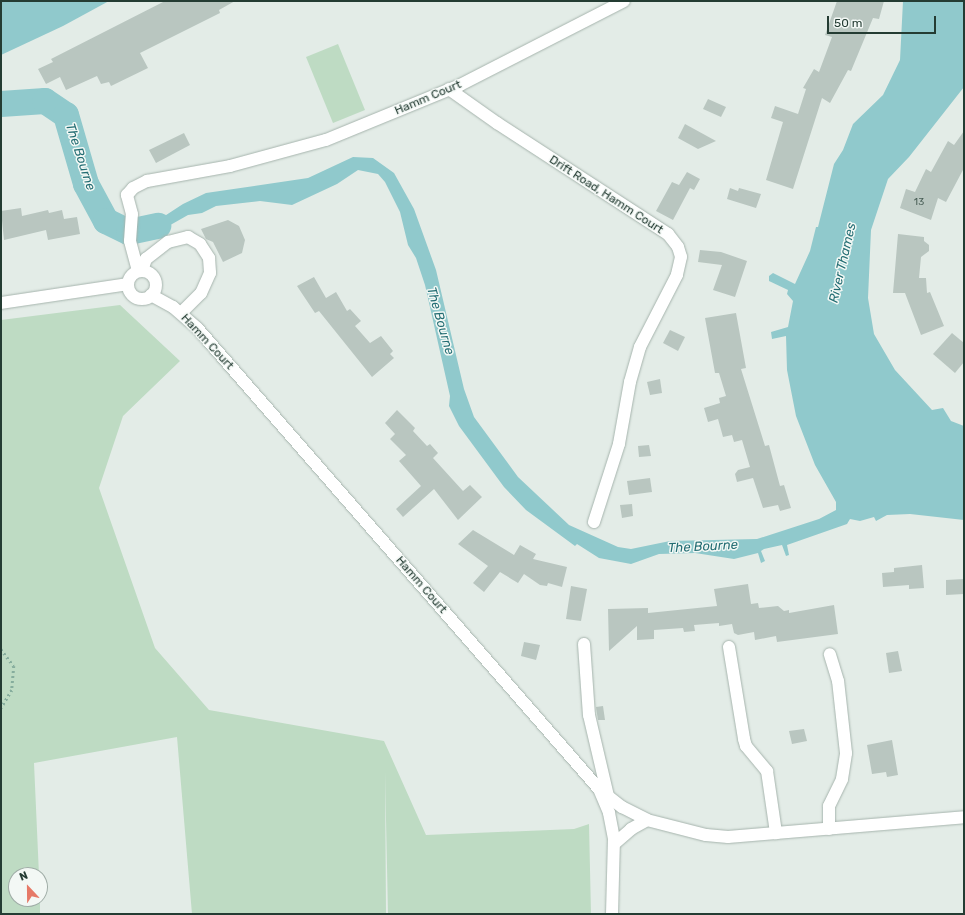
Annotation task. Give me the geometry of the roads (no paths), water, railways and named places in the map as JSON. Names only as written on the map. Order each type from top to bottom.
[{"type":"street","name":"Hamm Court","points":[[140,271],[130,241],[132,214],[127,195],[133,188],[147,181],[230,166],[304,148],[450,89],[555,38],[624,1]]},
{"type":"street","name":"Drift Road, Hamm Court","points":[[450,89],[497,123],[668,234],[681,257],[678,275],[640,347],[630,382],[619,444],[594,522]]},
{"type":"street","points":[[128,284],[133,274],[140,271],[146,259],[168,242],[188,237],[200,244],[209,258],[210,272],[201,293],[181,313]]},
{"type":"street","points":[[128,284],[136,297],[146,298],[151,295],[156,287],[154,277],[140,271]]},
{"type":"street","points":[[1,303],[128,284]]},
{"type":"street","name":"Hamm Court","points":[[151,295],[181,313],[197,328],[604,793],[614,844],[612,914]]},
{"type":"street","points":[[584,644],[589,715],[604,793],[647,820],[706,835],[728,837],[964,817]]},
{"type":"street","points":[[729,647],[744,739],[746,746],[767,771],[776,833]]},
{"type":"street","points":[[829,829],[829,806],[842,779],[846,752],[838,681],[830,654]]},
{"type":"street","points":[[614,844],[631,829],[647,820]]},
{"type":"water","points":[[1,1],[109,1],[63,26],[1,55]]},
{"type":"water","name":"River Thames","points":[[903,1],[964,1],[964,87],[909,157],[888,179],[871,230],[868,298],[874,334],[895,370],[932,410],[943,408],[951,421],[964,426],[964,520],[910,514],[887,515],[876,521],[874,517],[860,521],[850,519],[847,524],[787,545],[789,555],[786,556],[782,545],[764,549],[761,551],[765,561],[761,563],[758,553],[734,559],[695,553],[659,554],[631,564],[599,558],[577,544],[575,546],[526,510],[504,487],[459,426],[449,406],[450,396],[425,285],[416,258],[408,245],[400,212],[385,182],[378,174],[358,170],[337,184],[292,205],[260,201],[216,206],[202,213],[188,215],[158,232],[141,237],[131,236],[132,225],[141,225],[160,219],[183,204],[206,193],[308,178],[353,157],[373,158],[394,173],[414,209],[436,270],[464,389],[474,417],[518,477],[569,525],[618,547],[631,549],[670,541],[757,539],[819,519],[836,510],[836,502],[815,465],[796,416],[787,370],[786,336],[772,339],[771,332],[788,327],[793,301],[787,294],[788,290],[769,281],[769,276],[773,273],[795,284],[810,251],[816,227],[818,227],[834,164],[843,150],[853,124],[883,95],[900,60]]},
{"type":"waterway","name":"The Bourne","points":[[1,104],[45,101],[66,115],[86,184],[106,221],[129,232],[158,226]]}]
